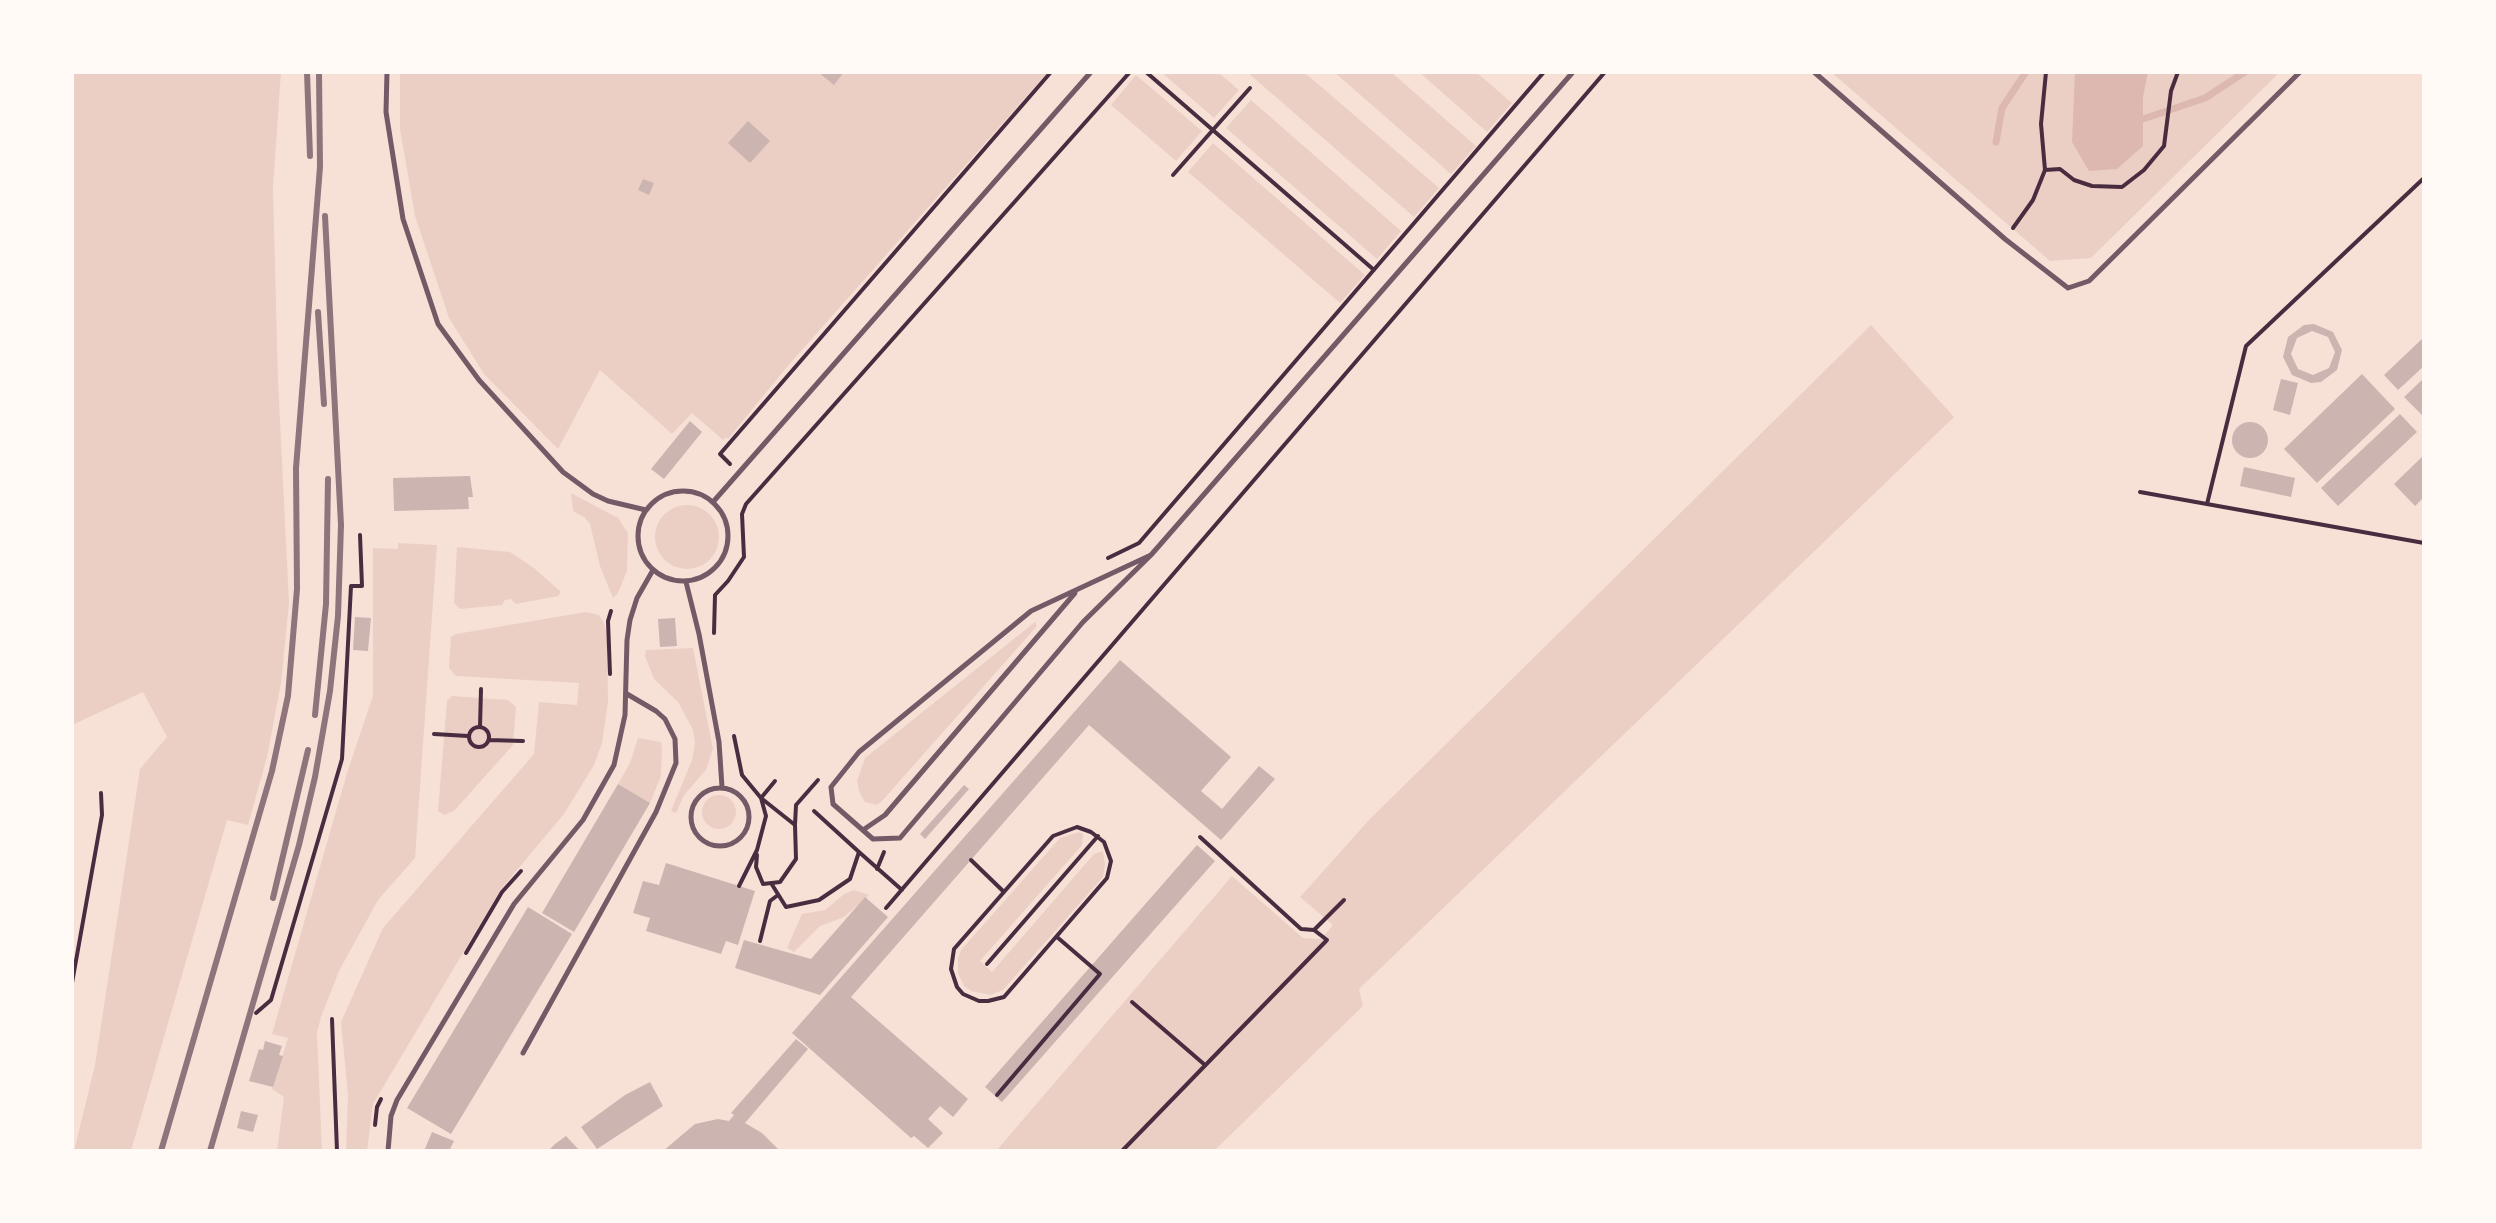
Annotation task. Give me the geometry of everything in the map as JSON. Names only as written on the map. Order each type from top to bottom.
[{"type":"lane","points":[[387,72],[386,112],[403,219],[438,324],[479,380],[563,472],[608,501],[646,510]]},
{"type":"lane","points":[[713,502],[1091,72]]},
{"type":"lane","points":[[1151,555],[1031,611],[859,752],[831,787],[833,804],[873,839],[900,838],[1083,622],[1151,555],[1573,72]]},
{"type":"lane","points":[[1814,72],[2005,239],[2068,288],[2089,281],[2300,72]]},
{"type":"lane","points":[[671,492],[701,494],[713,502],[727,523],[727,549],[712,572],[686,582],[674,581],[653,570],[639,549],[639,522],[646,510],[657,499],[671,492]]},
{"type":"lane","points":[[388,1151],[391,1116],[397,1100],[514,904],[583,820],[614,765],[627,694],[630,620],[637,598],[653,570]]},
{"type":"lane","points":[[686,582],[716,724],[722,787]]},
{"type":"lane","points":[[863,830],[885,815],[1078,589]]},
{"type":"lane","points":[[523,1053],[656,812],[676,763],[675,739],[665,719],[627,694]]},
{"type":"lane","points":[[722,787],[740,795],[749,813],[749,823],[738,840],[719,846],[701,839],[691,824],[691,815],[697,798],[704,792],[722,787]]},
{"type":"path","points":[[758,491],[720,454],[1051,72]]},
{"type":"path","points":[[699,634],[714,633],[715,595],[744,557],[742,514],[746,504],[1130,72]]},
{"type":"path","points":[[1146,72],[1374,270]]},
{"type":"path","points":[[1097,563],[1139,543],[1544,72]]},
{"type":"path","points":[[886,908],[1605,72]]},
{"type":"path","points":[[2005,239],[2033,200],[2045,170],[2041,124],[2046,72]]},
{"type":"path","points":[[2045,170],[2060,169],[2074,180],[2092,186],[2122,187],[2144,170],[2164,146],[2171,91],[2178,72]]},
{"type":"path","points":[[1173,175],[1250,88]]},
{"type":"path","points":[[2207,504],[2246,346],[2424,178]]},
{"type":"path","points":[[2140,492],[2424,543]]},
{"type":"path","points":[[256,1013],[271,1000],[342,759],[351,586],[362,586],[360,535]]},
{"type":"path","points":[[611,611],[608,621],[611,683]]},
{"type":"path","points":[[480,727],[481,689]]},
{"type":"path","points":[[716,724],[731,725],[742,775],[761,798],[795,825]]},
{"type":"path","points":[[480,727],[487,730],[489,740],[486,746],[476,747],[469,736],[472,730],[480,727]]},
{"type":"path","points":[[434,734],[469,736]]},
{"type":"path","points":[[489,740],[523,741]]},
{"type":"path","points":[[761,798],[766,816],[756,867],[763,884],[780,882],[796,859],[796,805],[820,776]]},
{"type":"path","points":[[761,798],[775,781]]},
{"type":"path","points":[[72,983],[102,815],[101,793]]},
{"type":"path","points":[[814,811],[902,890]]},
{"type":"path","points":[[1077,827],[1098,836],[1108,850],[1111,861],[1107,878],[1057,937],[1004,997],[979,1001],[963,994],[951,969],[954,949],[1053,836],[1077,827]]},
{"type":"path","points":[[987,964],[1098,836]]},
{"type":"path","points":[[1122,1151],[1327,940],[1314,930],[1301,929],[1200,837]]},
{"type":"path","points":[[739,886],[757,850]]},
{"type":"path","points":[[771,883],[786,907],[819,900],[850,879],[859,852]]},
{"type":"path","points":[[971,860],[1004,892]]},
{"type":"path","points":[[463,958],[502,892],[523,868]]},
{"type":"path","points":[[760,941],[770,901],[778,895]]},
{"type":"path","points":[[1314,930],[1344,900]]},
{"type":"path","points":[[997,1095],[1100,974],[1057,937]]},
{"type":"path","points":[[1132,1002],[1205,1065]]},
{"type":"path","points":[[332,1019],[337,1151]]},
{"type":"path","points":[[375,1130],[377,1107],[385,1092]]},
{"type":"shaded area","points":[[72,72],[281,72],[273,188],[278,380],[289,603],[281,683],[267,757],[248,825],[227,820],[131,1151],[74,1151],[95,1065],[140,769],[167,737],[143,692],[72,725]]},
{"type":"shaded area","points":[[400,72],[1048,72],[786,368],[728,439],[723,440],[692,413],[672,434],[600,370],[558,449],[484,374],[449,318],[415,216],[400,129]]},
{"type":"shaded area","points":[[1161,72],[1218,72],[1239,90],[1214,118]]},
{"type":"shaded area","points":[[1247,72],[1304,72],[1439,188],[1414,217]]},
{"type":"shaded area","points":[[1334,72],[1391,72],[1476,146],[1451,174]]},
{"type":"shaded area","points":[[1419,72],[1476,72],[1512,103],[1487,132]]},
{"type":"shaded area","points":[[1831,72],[2280,72],[2091,258],[2050,261]]},
{"type":"shaded area","points":[[2075,72],[2148,72],[2143,97],[2143,146],[2117,169],[2089,171],[2072,142]]},
{"type":"shaded area","points":[[1136,75],[1202,131],[1176,161],[1111,105]]},
{"type":"shaded area","points":[[1251,100],[1401,231],[1377,259],[1226,128]]},
{"type":"shaded area","points":[[1213,143],[1365,275],[1340,303],[1188,172]]},
{"type":"shaded area","points":[[1871,325],[1954,417],[1359,989],[1363,1006],[1214,1151],[996,1151],[1232,876],[1303,938],[1321,939],[1333,925],[1300,897],[1369,820]]},
{"type":"shaded area","points":[[571,493],[618,518],[628,533],[627,571],[613,598],[600,566],[590,524],[573,511]]},
{"type":"shaded area","points":[[681,505],[693,505],[710,514],[717,525],[717,549],[710,560],[693,569],[681,569],[669,564],[660,555],[655,543],[655,531],[660,519],[669,510]]},
{"type":"shaded area","points":[[398,543],[437,545],[415,858],[378,900],[339,971],[321,1017],[317,1033],[322,1151],[277,1151],[284,1097],[272,1089],[288,1038],[272,1034],[347,773],[373,696],[373,548],[398,549]]},
{"type":"shaded area","points":[[457,547],[510,552],[561,592],[558,596],[516,604],[511,599],[505,600],[502,605],[460,609],[454,603]]},
{"type":"shaded area","points":[[586,612],[599,615],[607,635],[608,702],[602,743],[594,765],[564,814],[501,889],[373,1104],[367,1151],[346,1151],[348,1095],[341,1022],[383,928],[534,754],[539,702],[577,705],[579,683],[456,676],[449,668],[451,637]]},
{"type":"shaded area","points":[[1035,622],[1037,626],[882,801],[877,805],[865,802],[857,781],[865,758]]},
{"type":"shaded area","points":[[693,648],[713,749],[706,770],[684,795],[676,813],[671,811],[692,760],[695,743],[693,730],[678,702],[654,679],[645,656],[646,650]]},
{"type":"shaded area","points":[[452,696],[508,700],[516,707],[513,745],[454,811],[444,815],[438,811],[447,701]]},
{"type":"shaded area","points":[[638,738],[661,742],[661,776],[650,803],[618,784],[630,763]]},
{"type":"shaded area","points":[[719,795],[731,800],[736,812],[731,824],[719,829],[707,824],[702,812],[707,800]]},
{"type":"shaded area","points":[[1079,832],[1083,834],[1082,845],[980,961],[992,972],[1094,854],[1103,851],[1103,877],[1003,990],[990,995],[971,991],[964,986],[958,973],[961,950],[1060,838]]},
{"type":"shaded area","points":[[854,890],[869,895],[844,917],[820,926],[794,952],[787,948],[802,914],[825,910]]},
{"type":"building","points":[[818,72],[844,72],[834,85]]},
{"type":"building","points":[[748,121],[770,141],[750,163],[728,143]]},
{"type":"building","points":[[643,179],[654,183],[649,195],[638,190]]},
{"type":"building","points":[[2314,324],[2333,332],[2342,350],[2337,370],[2321,382],[2311,383],[2292,375],[2283,357],[2288,337],[2304,325]],"holes":[[[2312,331],[2328,337],[2335,352],[2329,368],[2313,375],[2298,369],[2291,354],[2297,338]]]},
{"type":"building","points":[[2424,337],[2424,366],[2398,390],[2384,375]]},
{"type":"building","points":[[2362,374],[2395,409],[2317,483],[2284,449]]},
{"type":"building","points":[[2424,378],[2424,417],[2404,397]]},
{"type":"building","points":[[2281,379],[2298,383],[2290,415],[2273,410]]},
{"type":"building","points":[[2400,414],[2417,432],[2338,506],[2321,488]]},
{"type":"building","points":[[690,421],[702,432],[664,479],[651,469]]},
{"type":"building","points":[[2250,422],[2263,427],[2268,440],[2263,453],[2250,458],[2237,453],[2232,440],[2237,427]]},
{"type":"building","points":[[2424,455],[2424,497],[2415,506],[2394,484]]},
{"type":"building","points":[[2244,467],[2295,478],[2291,497],[2240,486]]},
{"type":"building","points":[[470,476],[473,497],[468,497],[469,509],[394,511],[393,478]]},
{"type":"building","points":[[355,617],[371,618],[368,651],[353,650]]},
{"type":"building","points":[[675,618],[677,646],[660,647],[658,619]]},
{"type":"building","points":[[1120,660],[1231,757],[1201,791],[1222,809],[1259,766],[1275,779],[1221,840],[1089,725],[851,997],[968,1099],[953,1117],[940,1106],[928,1119],[943,1133],[928,1148],[914,1136],[911,1138],[792,1033]]},
{"type":"building","points":[[618,784],[650,803],[574,932],[542,913]]},
{"type":"building","points":[[964,785],[969,789],[925,839],[920,834]]},
{"type":"building","points":[[1197,845],[1215,861],[1002,1102],[985,1087]]},
{"type":"building","points":[[666,863],[755,891],[738,945],[726,941],[721,954],[646,931],[650,918],[633,913],[643,881],[659,885]]},
{"type":"building","points":[[865,897],[888,917],[820,995],[735,968],[744,940],[811,959]]},
{"type":"building","points":[[528,907],[572,934],[451,1134],[407,1108]]},
{"type":"building","points":[[796,1039],[808,1049],[745,1123],[762,1133],[780,1151],[663,1151],[695,1124],[718,1119],[729,1121],[734,1115],[731,1113]]},
{"type":"building","points":[[265,1041],[282,1046],[279,1055],[283,1056],[273,1087],[249,1081],[259,1049],[263,1050]]},
{"type":"building","points":[[650,1082],[663,1106],[597,1149],[581,1127],[625,1095]]},
{"type":"building","points":[[241,1111],[258,1115],[253,1132],[237,1128]]},
{"type":"building","points":[[432,1132],[454,1141],[449,1151],[424,1151]]},
{"type":"building","points":[[566,1136],[580,1151],[548,1151],[555,1144]]},
{"type":"waterway","points":[[1996,142],[2002,108],[2026,72]]},
{"type":"waterway","points":[[2143,119],[2205,98],[2245,72]]},
{"type":"railway","points":[[307,72],[310,156]]},
{"type":"railway","points":[[161,1151],[272,771],[288,696],[297,589],[296,468],[320,167],[319,72]]},
{"type":"railway","points":[[210,1151],[299,845],[330,691],[338,616],[341,525],[325,216]]},
{"type":"railway","points":[[318,312],[324,404]]},
{"type":"railway","points":[[315,715],[326,604],[328,479]]},
{"type":"railway","points":[[273,898],[308,750]]}]
